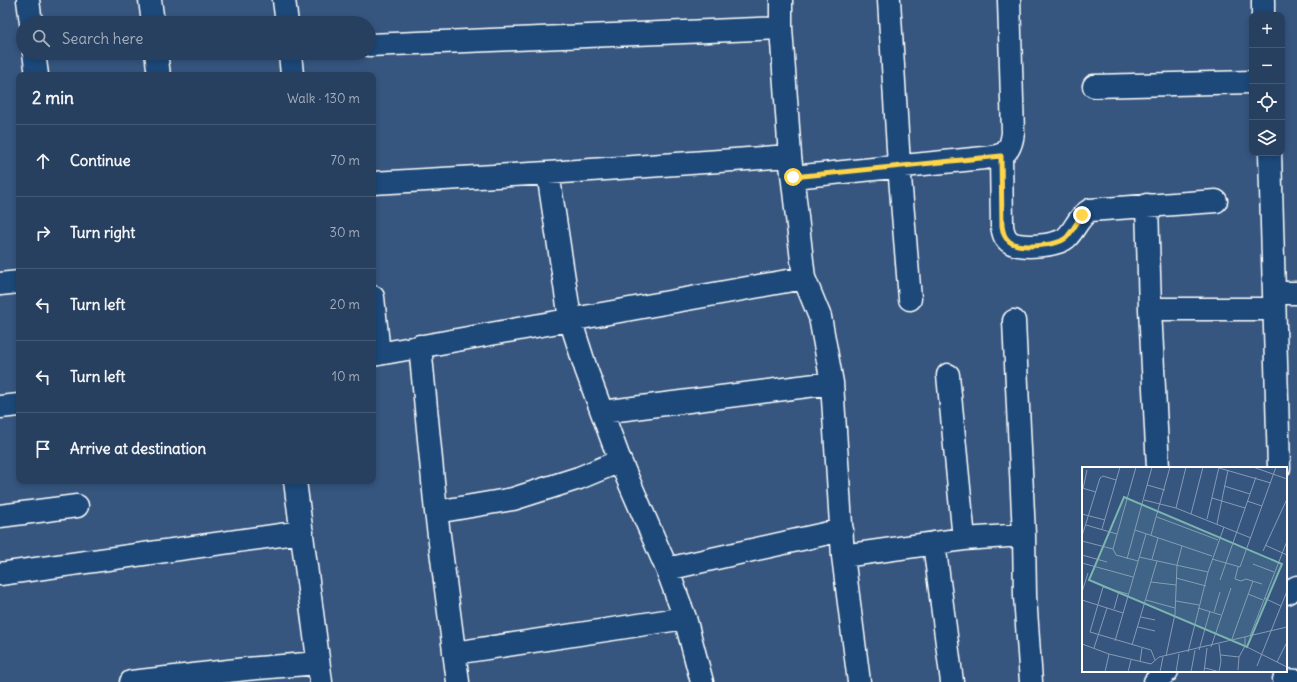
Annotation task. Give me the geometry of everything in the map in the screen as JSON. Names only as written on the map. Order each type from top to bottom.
[{"type":"street","points":[[28,0],[30,16]]},
{"type":"street","points":[[150,0],[152,16]]},
{"type":"street","points":[[284,0],[286,16]]},
{"type":"street","points":[[781,0],[781,28],[790,156],[804,278],[820,317],[832,382],[843,556],[859,682]]},
{"type":"street","points":[[889,0],[899,165],[910,299]]},
{"type":"street","points":[[793,177],[899,165],[1001,156],[1012,145],[1013,134],[1009,0]]},
{"type":"street","points":[[1263,0],[1263,12]]},
{"type":"street","points":[[376,45],[781,28]]},
{"type":"street","points":[[35,60],[37,72]]},
{"type":"street","points":[[157,60],[159,72]]},
{"type":"street","points":[[291,60],[292,72]]},
{"type":"street","points":[[1094,86],[1249,82]]},
{"type":"street","points":[[376,183],[548,173],[790,156]]},
{"type":"street","points":[[1001,156],[1002,226],[1004,236],[1014,245],[1022,246],[1058,242],[1066,238],[1082,215],[1090,210],[1216,201]]},
{"type":"street","points":[[1270,156],[1280,467]]},
{"type":"street","points":[[548,173],[570,319],[620,461],[667,569],[685,618],[702,682]]},
{"type":"street","points":[[1147,205],[1150,309],[1158,467]]},
{"type":"street","points":[[376,355],[804,278]]},
{"type":"street","points":[[0,284],[16,282]]},
{"type":"street","points":[[1150,309],[1274,301],[1297,293]]},
{"type":"street","points":[[1014,321],[1024,535],[1025,596],[1031,682]]},
{"type":"street","points":[[420,346],[436,512],[458,682]]},
{"type":"street","points":[[948,375],[964,539]]},
{"type":"street","points":[[602,412],[832,382]]},
{"type":"street","points":[[0,407],[16,405]]},
{"type":"street","points":[[436,512],[512,499],[579,478],[620,461]]},
{"type":"street","points":[[131,682],[247,675],[320,673],[295,484]]},
{"type":"street","points":[[0,516],[77,506]]},
{"type":"street","points":[[667,569],[842,530]]},
{"type":"street","points":[[0,574],[302,532]]},
{"type":"street","points":[[843,556],[964,539],[1024,535]]},
{"type":"street","points":[[934,543],[952,682]]},
{"type":"street","points":[[1287,592],[1297,587]]},
{"type":"street","points":[[454,653],[685,618]]},
{"type":"street","points":[[1155,682],[1166,672]]},
{"type":"route","points":[[793,177],[899,165],[1001,156],[1002,226],[1004,236],[1008,241],[1014,245],[1022,246],[1058,242],[1066,238],[1082,215]]}]
